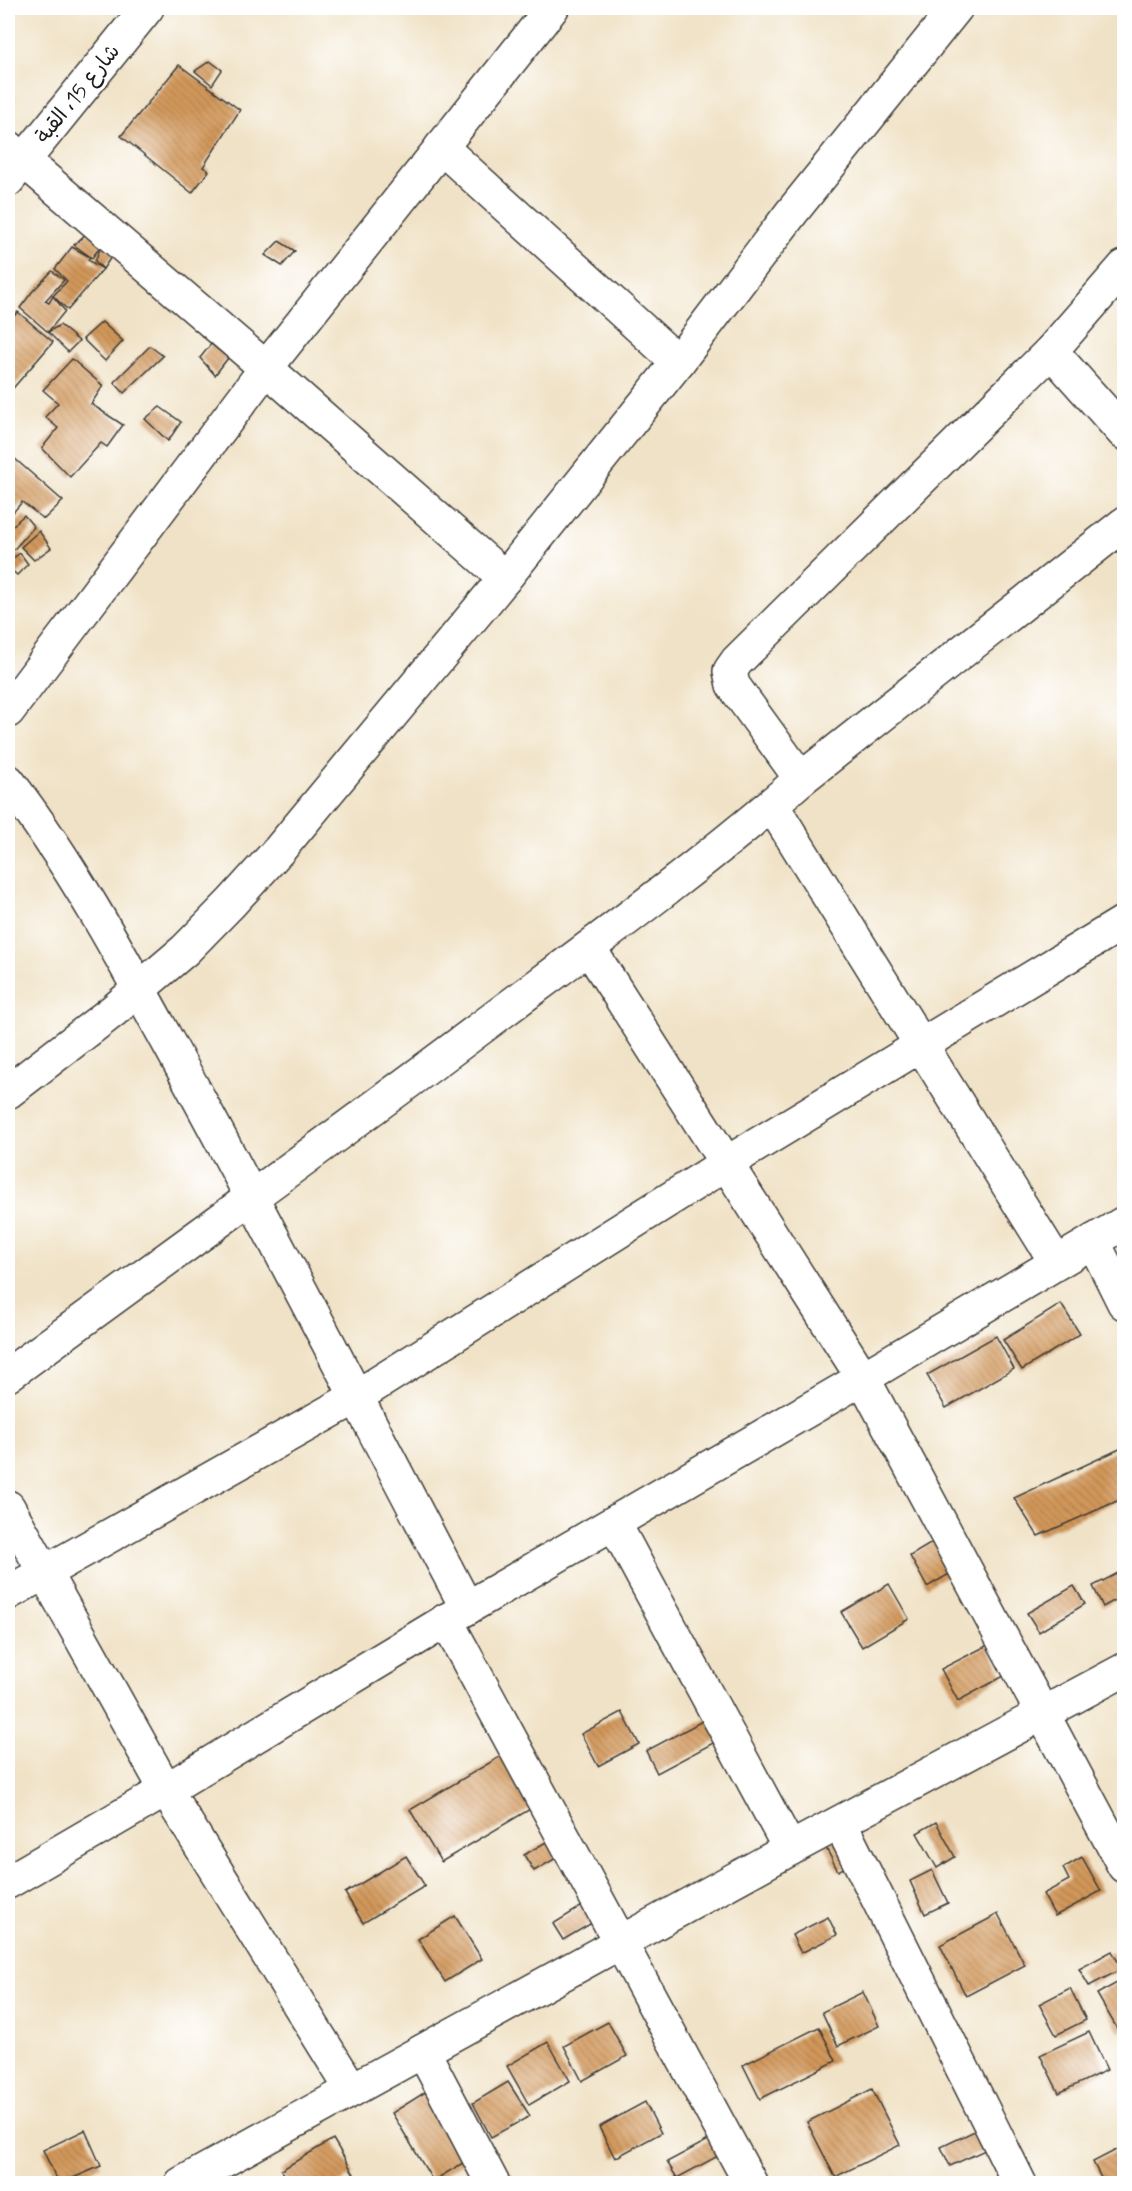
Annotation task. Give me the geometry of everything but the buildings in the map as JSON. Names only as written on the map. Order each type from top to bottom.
[{"type":"street","name":"شارع 15، القبة","points":[[13,162],[147,8]]},
{"type":"street","points":[[8,711],[266,368],[552,8]]},
{"type":"street","points":[[8,1092],[114,1011],[138,988],[185,950],[280,849],[505,578],[678,362],[792,212],[956,8]]},
{"type":"street","points":[[441,147],[678,362]]},
{"type":"street","points":[[13,162],[266,368],[505,578]]},
{"type":"street","points":[[801,779],[733,685],[730,671],[745,652],[1051,351],[1125,267]]},
{"type":"street","points":[[1051,351],[1125,433]]},
{"type":"street","points":[[8,1375],[589,948],[1125,524]]},
{"type":"street","points":[[8,782],[52,841],[138,988],[252,1196],[356,1397],[456,1614],[621,1941],[751,2184]]},
{"type":"street","points":[[772,805],[1056,1262]]},
{"type":"street","points":[[8,1593],[356,1397],[727,1163],[920,1044],[1125,922]]},
{"type":"street","points":[[589,948],[863,1378],[1125,1866]]},
{"type":"street","points":[[8,1882],[166,1790],[456,1614],[863,1378],[1125,1222]]},
{"type":"street","points":[[1093,1241],[1125,1303]]},
{"type":"street","points":[[8,1507],[166,1790],[352,2090]]},
{"type":"street","points":[[614,1522],[790,1849]]},
{"type":"street","points":[[191,2181],[621,1941],[1125,1670]]},
{"type":"street","points":[[840,1823],[1020,2184]]},
{"type":"street","points":[[423,2051],[493,2184]]}]
